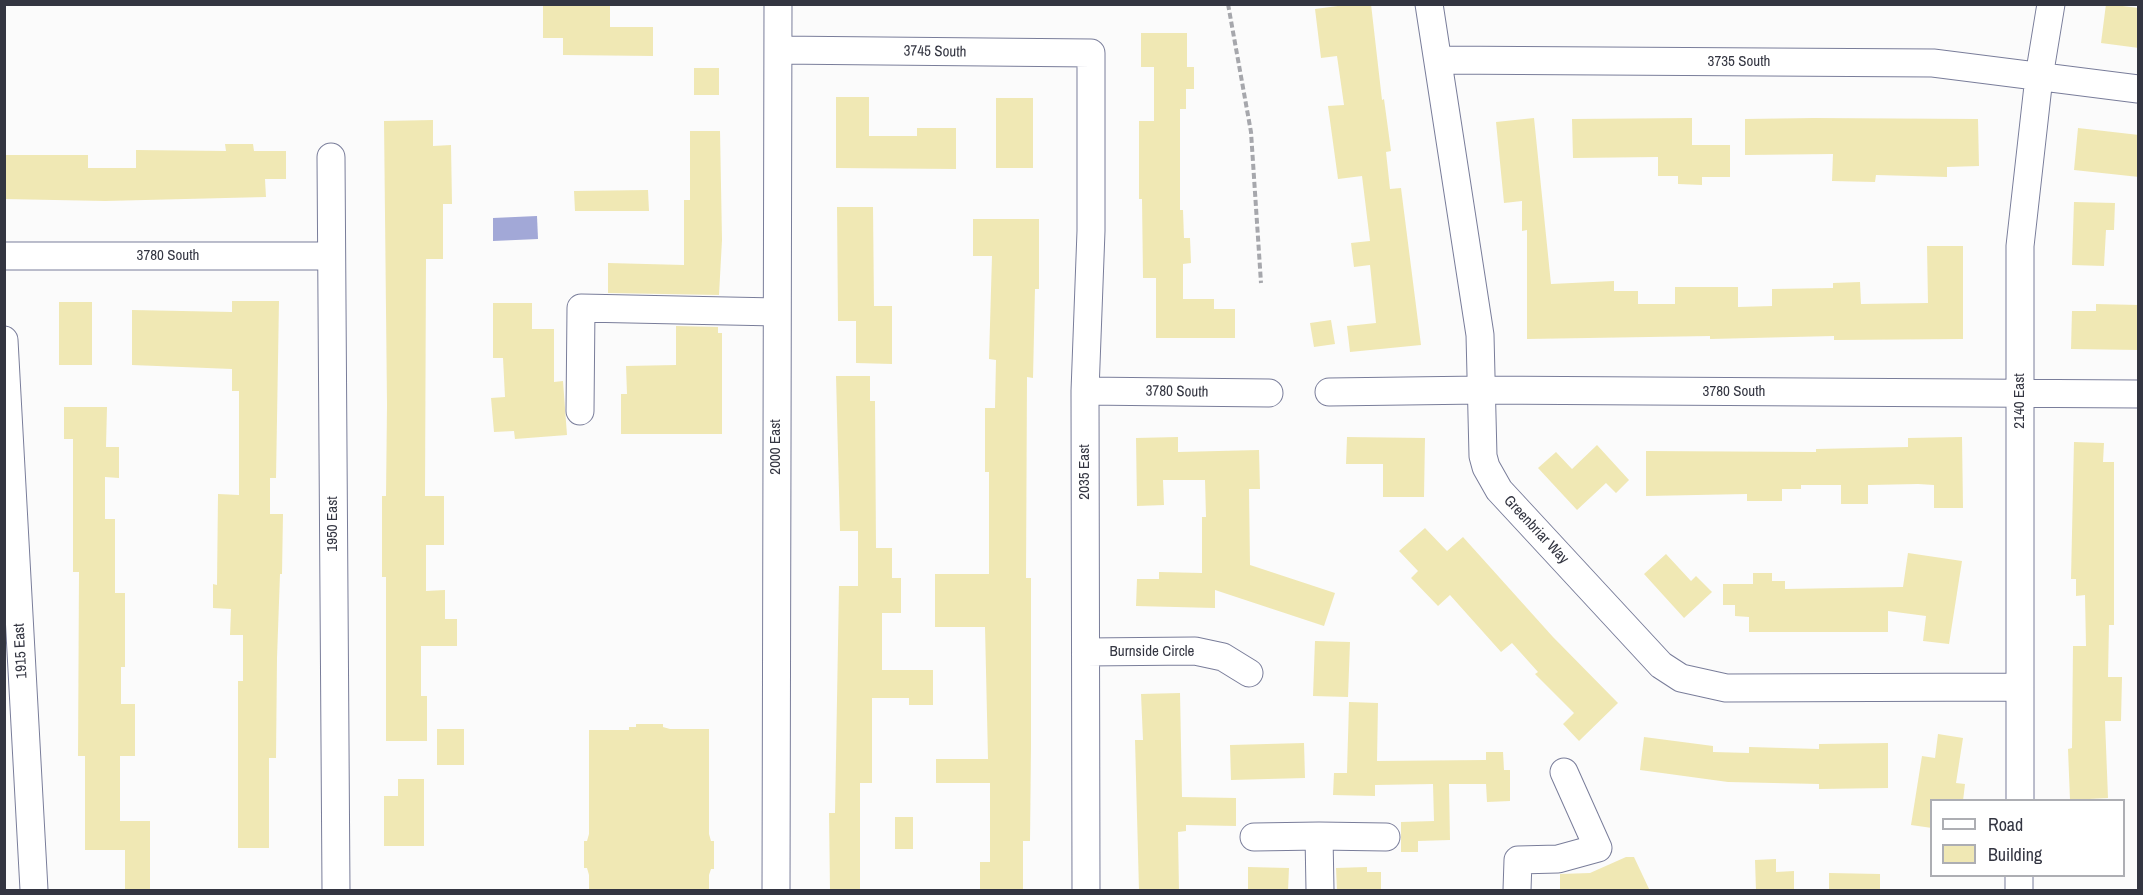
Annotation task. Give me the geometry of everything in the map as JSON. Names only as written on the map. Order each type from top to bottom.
[{"type":"street","name":"2000 East","points":[[776,891],[778,4]]},
{"type":"street","name":"Greenbriar Way","points":[[1429,4],[1480,335],[1483,456],[1489,473],[1499,490],[1661,665],[1681,678],[1726,688],[2020,687]]},
{"type":"street","name":"2140 East","points":[[2020,799],[2020,246],[2039,77],[2051,4]]},
{"type":"street","name":"3745 South","points":[[778,50],[1091,53]]},
{"type":"street","name":"2035 East","points":[[1086,891],[1085,391],[1091,231],[1091,53]]},
{"type":"street","name":"3735 South","points":[[1438,60],[1933,63],[2139,89]]},
{"type":"street","name":"1950 East","points":[[331,157],[336,891]]},
{"type":"street","name":"3780 South","points":[[4,256],[331,256]]},
{"type":"street","points":[[580,411],[581,308],[777,312]]},
{"type":"street","name":"1915 East","points":[[4,340],[34,891]]},
{"type":"street","name":"3780 South","points":[[1329,392],[1481,390],[2139,394]]},
{"type":"street","name":"3780 South","points":[[1085,391],[1269,393]]},
{"type":"street","name":"Burnside Circle","points":[[1086,652],[1196,651],[1223,657],[1249,673]]},
{"type":"street","points":[[1517,891],[1518,860],[1558,859],[1598,848],[1564,772]]},
{"type":"street","points":[[1319,836],[1320,891]]},
{"type":"street","points":[[1254,837],[1386,837]]},
{"type":"path","points":[[1228,4],[1251,132],[1261,283]]},
{"type":"water","points":[[537,216],[538,239],[493,241],[493,218]]},
{"type":"building","points":[[543,4],[610,4],[610,27],[653,27],[653,56],[563,55],[563,38],[543,38]]},
{"type":"building","points":[[1371,4],[1382,100],[1384,99],[1391,151],[1386,152],[1390,189],[1401,188],[1421,345],[1350,352],[1347,326],[1376,323],[1370,265],[1354,267],[1351,243],[1370,241],[1362,176],[1338,179],[1328,106],[1344,105],[1337,56],[1321,58],[1315,9]]},
{"type":"building","points":[[2106,4],[2139,8],[2139,48],[2101,43]]},
{"type":"building","points":[[1141,33],[1187,33],[1187,67],[1194,67],[1194,89],[1186,89],[1186,109],[1180,109],[1180,210],[1183,210],[1184,238],[1190,238],[1191,263],[1183,264],[1183,299],[1214,299],[1214,309],[1235,309],[1235,338],[1156,338],[1156,278],[1143,278],[1142,199],[1139,199],[1139,121],[1154,121],[1154,67],[1141,67]]},
{"type":"building","points":[[694,68],[719,68],[719,95],[694,95]]},
{"type":"building","points":[[836,97],[869,97],[869,136],[917,136],[917,128],[956,128],[956,169],[836,168]]},
{"type":"building","points":[[996,98],[1033,98],[1033,168],[996,168]]},
{"type":"building","points":[[1534,118],[1551,284],[1614,281],[1614,291],[1638,291],[1638,304],[1675,304],[1675,287],[1738,287],[1738,307],[1772,306],[1772,289],[1833,288],[1833,283],[1860,282],[1861,304],[1928,303],[1927,246],[1963,246],[1963,339],[1834,340],[1834,336],[1710,339],[1710,336],[1527,339],[1527,230],[1522,231],[1522,201],[1504,203],[1496,122]]},
{"type":"building","points":[[1692,118],[1692,145],[1730,145],[1730,177],[1702,177],[1702,185],[1678,184],[1678,176],[1658,176],[1658,157],[1573,158],[1572,119]]},
{"type":"building","points":[[1745,119],[1978,119],[1979,166],[1947,167],[1947,177],[1876,175],[1875,182],[1832,181],[1833,154],[1745,155]]},
{"type":"building","points":[[433,120],[433,146],[451,145],[452,204],[443,204],[443,259],[426,259],[425,496],[444,496],[444,545],[426,545],[426,591],[445,590],[445,619],[457,619],[457,646],[421,646],[421,696],[427,696],[427,741],[386,741],[386,577],[382,577],[382,496],[386,496],[387,405],[384,121]]},
{"type":"building","points":[[2078,128],[2139,135],[2139,177],[2074,170]]},
{"type":"building","points":[[690,131],[720,131],[722,240],[719,295],[608,293],[608,263],[684,265],[684,200],[690,200]]},
{"type":"building","points":[[225,144],[253,144],[254,151],[286,151],[286,179],[265,179],[266,197],[105,201],[4,199],[4,155],[88,155],[88,168],[136,168],[136,150],[226,151]]},
{"type":"building","points":[[648,190],[649,211],[575,211],[574,191]]},
{"type":"building","points":[[2074,202],[2115,203],[2114,230],[2106,230],[2104,266],[2072,265]]},
{"type":"building","points":[[837,207],[873,207],[874,306],[892,306],[892,364],[856,363],[856,321],[838,321]]},
{"type":"building","points":[[973,219],[1039,219],[1039,289],[1035,289],[1033,378],[1027,377],[1026,578],[1031,578],[1031,746],[1030,841],[1023,841],[1023,891],[980,891],[980,862],[990,862],[990,783],[936,783],[936,759],[988,759],[985,627],[935,627],[935,574],[989,574],[989,472],[985,472],[985,408],[995,408],[996,360],[989,359],[992,256],[973,256]]},
{"type":"building","points":[[232,301],[279,301],[276,478],[270,478],[270,514],[283,514],[282,574],[280,574],[277,658],[276,758],[269,758],[269,848],[238,848],[238,681],[243,681],[243,635],[230,635],[231,609],[213,608],[213,584],[217,585],[218,494],[239,495],[239,391],[232,391],[232,369],[132,365],[132,310],[232,312]]},
{"type":"building","points":[[59,302],[92,302],[92,365],[59,365]]},
{"type":"building","points":[[493,303],[532,303],[532,329],[554,329],[554,382],[563,381],[567,435],[515,439],[514,431],[494,432],[491,398],[505,397],[503,358],[493,358]]},
{"type":"building","points":[[2096,304],[2139,305],[2139,350],[2071,349],[2072,311],[2096,311]]},
{"type":"building","points":[[1331,320],[1335,344],[1314,347],[1310,323]]},
{"type":"building","points":[[676,326],[718,327],[718,333],[722,333],[722,434],[621,434],[621,394],[627,394],[626,366],[676,365]]},
{"type":"building","points":[[836,376],[870,376],[870,401],[875,401],[876,548],[892,548],[892,578],[901,578],[901,613],[882,613],[882,670],[933,670],[933,705],[909,705],[909,698],[872,698],[872,783],[860,783],[860,891],[830,891],[829,813],[835,813],[839,586],[858,586],[858,531],[840,531]]},
{"type":"building","points":[[64,407],[107,407],[106,447],[119,447],[119,478],[105,477],[105,519],[115,519],[115,593],[125,593],[125,667],[121,667],[121,704],[135,704],[135,756],[120,756],[120,821],[150,821],[150,891],[125,891],[125,850],[85,850],[85,756],[78,756],[79,572],[73,572],[73,439],[64,439]]},
{"type":"building","points":[[1178,437],[1178,452],[1259,450],[1260,489],[1249,489],[1250,565],[1335,593],[1324,626],[1215,590],[1215,608],[1136,606],[1137,579],[1159,579],[1159,572],[1202,573],[1202,517],[1206,517],[1205,480],[1163,480],[1164,505],[1137,506],[1136,438]]},
{"type":"building","points":[[1347,437],[1425,438],[1424,497],[1383,497],[1383,464],[1346,464]]},
{"type":"building","points":[[1962,437],[1963,508],[1934,508],[1934,485],[1918,484],[1868,485],[1868,504],[1841,504],[1841,485],[1801,485],[1801,489],[1782,489],[1782,501],[1747,501],[1747,494],[1646,496],[1646,451],[1816,452],[1816,449],[1908,447],[1908,438]]},
{"type":"building","points":[[2074,442],[2104,443],[2103,462],[2114,462],[2114,625],[2109,625],[2108,677],[2122,677],[2121,721],[2105,721],[2108,798],[2070,799],[2068,749],[2072,748],[2073,646],[2086,646],[2085,595],[2076,596],[2076,579],[2071,579]]},
{"type":"building","points":[[1597,445],[1629,480],[1616,493],[1606,483],[1577,510],[1538,468],[1556,452],[1572,469]]},
{"type":"building","points":[[1425,528],[1447,551],[1463,537],[1553,637],[1618,703],[1579,741],[1563,724],[1574,713],[1535,674],[1538,672],[1512,643],[1501,652],[1450,595],[1438,606],[1411,578],[1418,571],[1399,551]]},
{"type":"building","points":[[1908,553],[1962,561],[1949,644],[1923,641],[1926,616],[1888,611],[1888,632],[1749,632],[1749,617],[1735,616],[1735,605],[1723,605],[1723,584],[1753,584],[1753,573],[1772,573],[1772,581],[1785,581],[1785,589],[1903,587]]},
{"type":"building","points":[[1666,554],[1691,581],[1696,576],[1712,592],[1684,618],[1644,574]]},
{"type":"building","points":[[1315,641],[1350,642],[1348,697],[1313,696]]},
{"type":"building","points":[[1180,693],[1182,797],[1236,798],[1236,826],[1186,825],[1186,831],[1178,832],[1179,891],[1139,891],[1135,740],[1143,740],[1141,694]]},
{"type":"building","points":[[1349,702],[1378,703],[1377,761],[1486,760],[1486,752],[1503,752],[1504,770],[1510,770],[1510,801],[1487,802],[1486,784],[1449,784],[1450,840],[1418,841],[1418,852],[1401,852],[1401,822],[1434,821],[1433,784],[1375,785],[1375,796],[1333,795],[1334,773],[1347,773]]},
{"type":"building","points":[[636,724],[663,724],[663,727],[670,729],[709,729],[709,834],[711,841],[714,841],[714,869],[711,869],[709,875],[709,891],[589,891],[589,875],[587,868],[584,868],[584,841],[587,841],[589,834],[589,730],[629,730],[629,727],[636,727]]},
{"type":"building","points":[[437,729],[464,729],[464,765],[437,765]]},
{"type":"building","points":[[1938,734],[1963,738],[1956,783],[1965,784],[1963,799],[1930,799],[1930,828],[1911,825],[1922,756],[1935,758]]},
{"type":"building","points":[[1644,737],[1713,746],[1713,752],[1749,753],[1749,747],[1819,749],[1819,744],[1888,743],[1888,788],[1819,789],[1819,784],[1728,782],[1640,770]]},
{"type":"building","points":[[1304,743],[1305,778],[1231,780],[1230,745]]},
{"type":"building","points":[[398,779],[424,779],[424,846],[384,846],[384,796],[398,796]]},
{"type":"building","points":[[895,817],[913,817],[913,849],[895,849]]},
{"type":"building","points":[[1626,857],[1634,857],[1650,891],[1560,891],[1560,874],[1590,873]]},
{"type":"building","points":[[1776,859],[1776,872],[1794,871],[1794,891],[1756,891],[1755,860]]},
{"type":"building","points":[[1248,867],[1289,868],[1288,891],[1248,891]]},
{"type":"building","points":[[1367,867],[1367,872],[1381,872],[1381,891],[1337,891],[1336,868]]},
{"type":"building","points":[[1829,873],[1880,874],[1880,891],[1829,891]]}]
